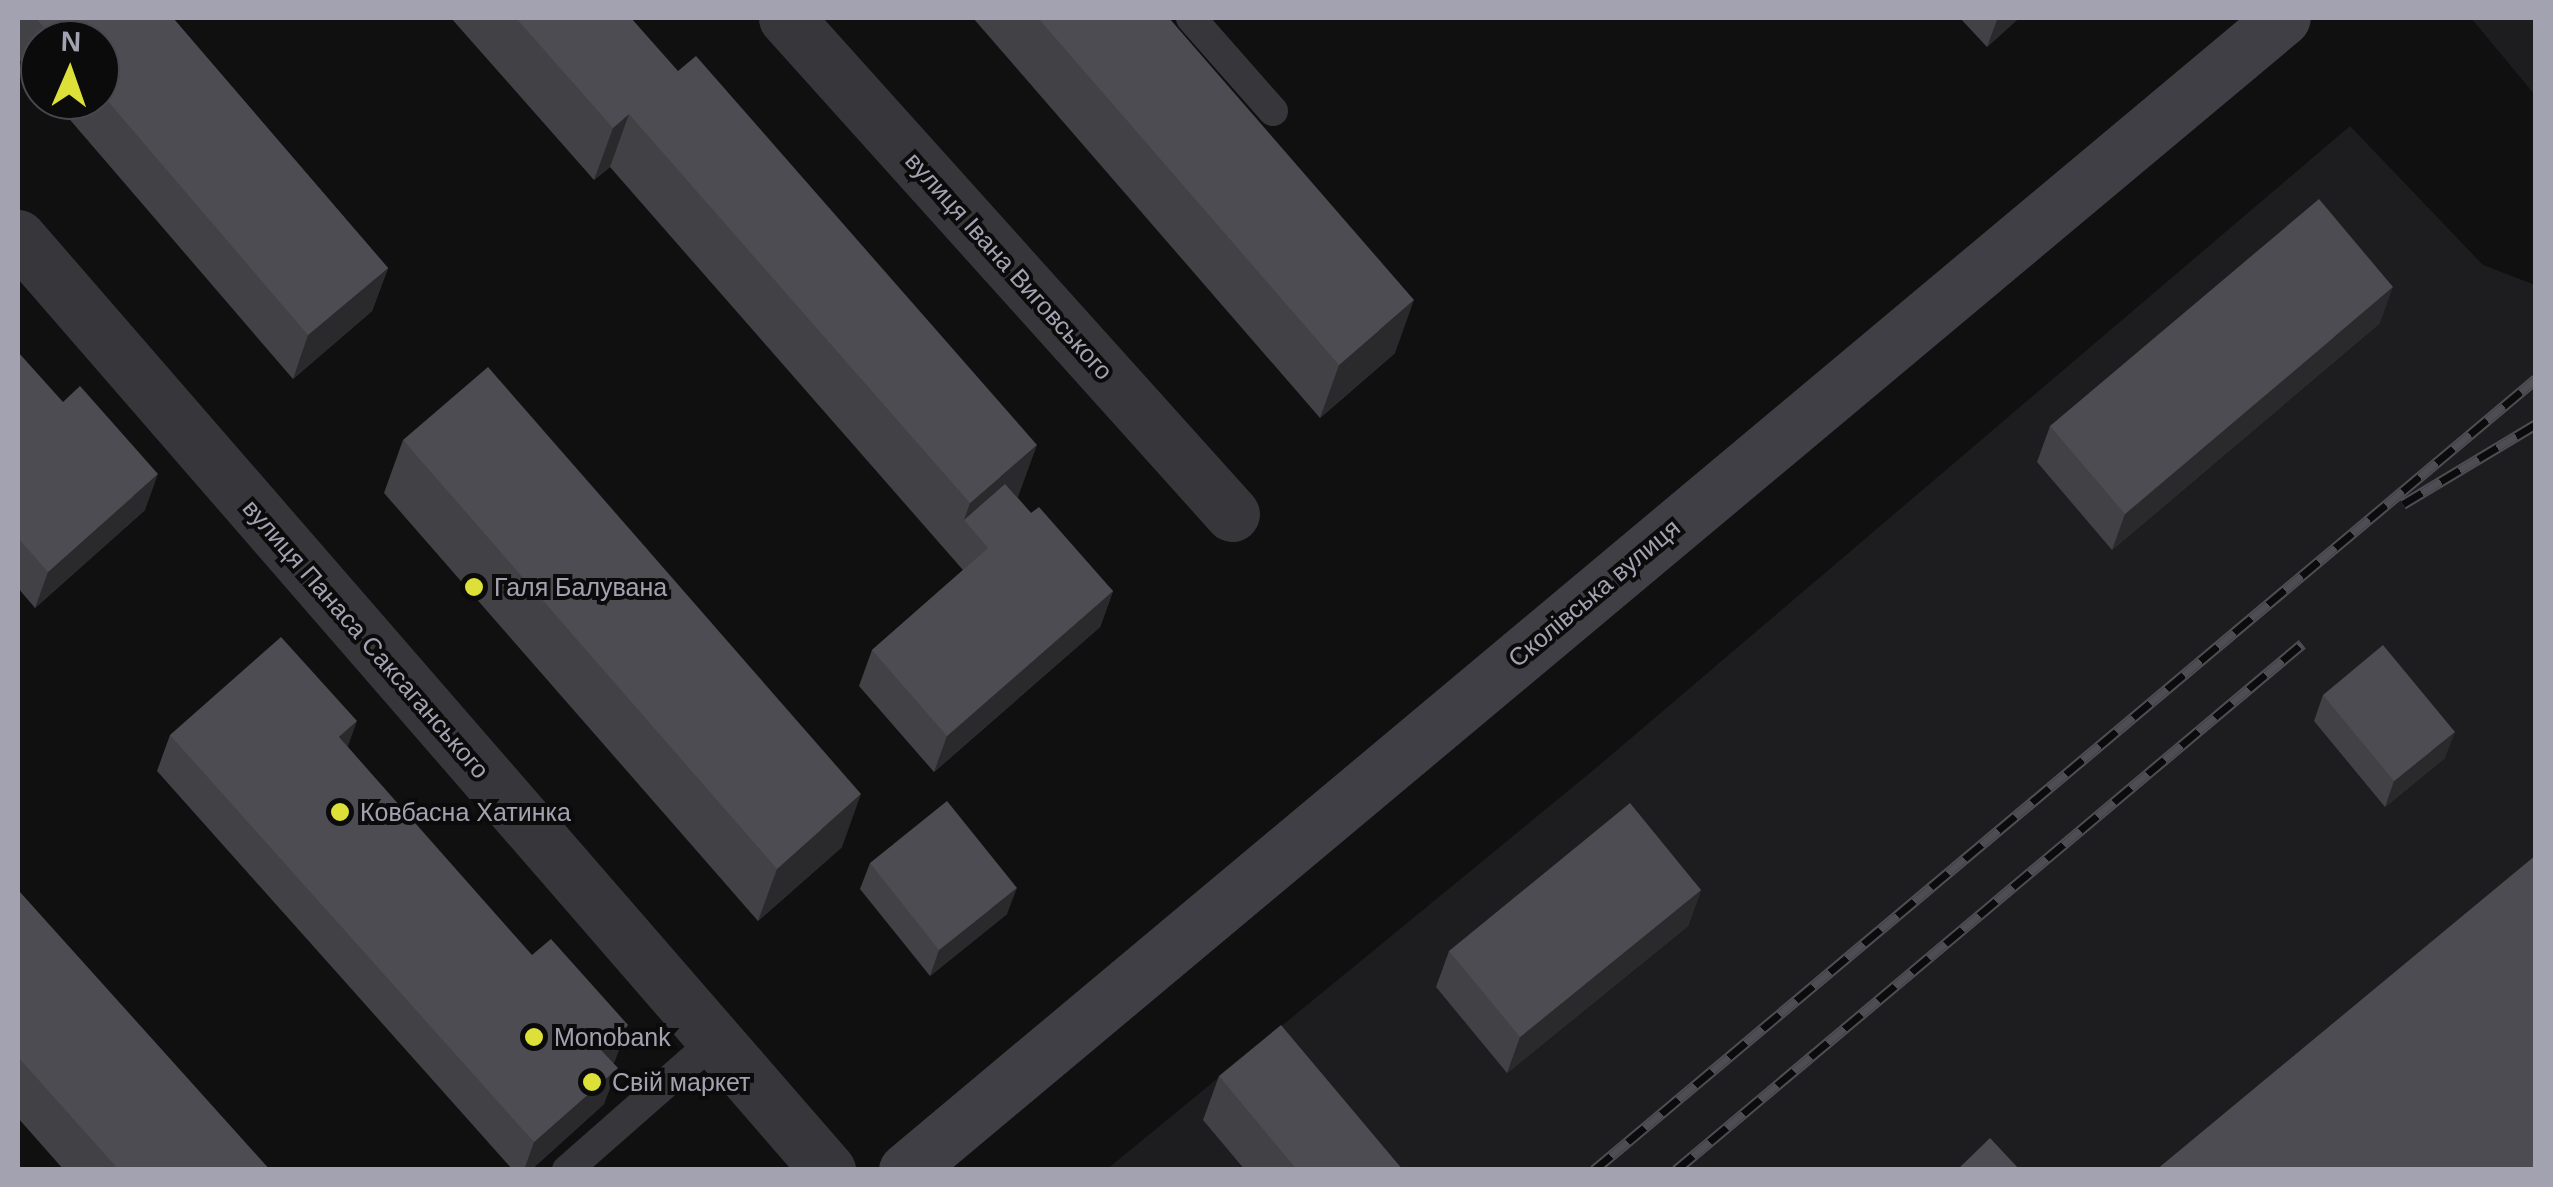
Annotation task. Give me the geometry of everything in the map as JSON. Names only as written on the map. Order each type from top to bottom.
[{"type":"street","name":"вулиця Івана Виговського","points":[[786,18],[1232,514]]},
{"type":"street","name":"Сколівська вулиця","points":[[906,1170],[2282,18]]},
{"type":"street","name":"вулиця Панаса Саксаганського","points":[[18,237],[828,1170]]},
{"type":"lane","points":[[1191,18],[1272,111]]},
{"type":"lane","points":[[567,1170],[714,1041]]},
{"type":"shaded area","points":[[2471,18],[2535,18],[2535,95]]},
{"type":"shaded area","points":[[2350,126],[2483,265],[2535,285],[2535,1169],[1106,1170],[1596,768]]},
{"type":"building","points":[[173,18],[388,268],[308,335],[120,115],[120,20],[38,20]]},
{"type":"building","points":[[516,18],[631,18],[678,71],[696,56],[1037,445],[970,503],[629,114],[613,128]]},
{"type":"building","points":[[1038,18],[1169,18],[1414,300],[1339,365]]},
{"type":"building","points":[[2319,199],[2393,287],[2125,514],[2050,426]]},
{"type":"building","points":[[18,352],[63,402],[80,386],[158,474],[48,572],[18,538]]},
{"type":"building","points":[[488,367],[861,794],[777,869],[403,440]]},
{"type":"building","points":[[1005,484],[1031,513],[1039,507],[1113,591],[947,736],[872,650],[988,548],[964,520]]},
{"type":"building","points":[[281,637],[357,721],[339,737],[532,955],[551,939],[628,1025],[601,1050],[618,1068],[534,1142],[170,735]]},
{"type":"building","points":[[2383,645],[2455,732],[2394,781],[2323,695]]},
{"type":"building","points":[[947,801],[1017,888],[939,950],[870,863]]},
{"type":"building","points":[[1630,803],[1701,890],[1520,1037],[1449,951]]},
{"type":"building","points":[[2536,855],[2536,1170],[2156,1170]]},
{"type":"building","points":[[18,890],[270,1170],[119,1170],[18,1057]]},
{"type":"building","points":[[1281,1025],[1403,1170],[1297,1170],[1219,1076]]},
{"type":"building","points":[[1990,1138],[2020,1170],[1957,1170]]},
{"type":"railway","points":[[1594,1170],[2536,379]]},
{"type":"railway","points":[[2403,504],[2536,424]]},
{"type":"railway","points":[[1676,1170],[2302,644]]},
{"type":"place","name":"Галя Балувана","points":[[474,587]]},
{"type":"place","name":"Ковбасна Хатинка","points":[[340,812]]},
{"type":"place","name":"Monobank","points":[[534,1037]]},
{"type":"place","name":"Свій маркет","points":[[592,1082]]}]
